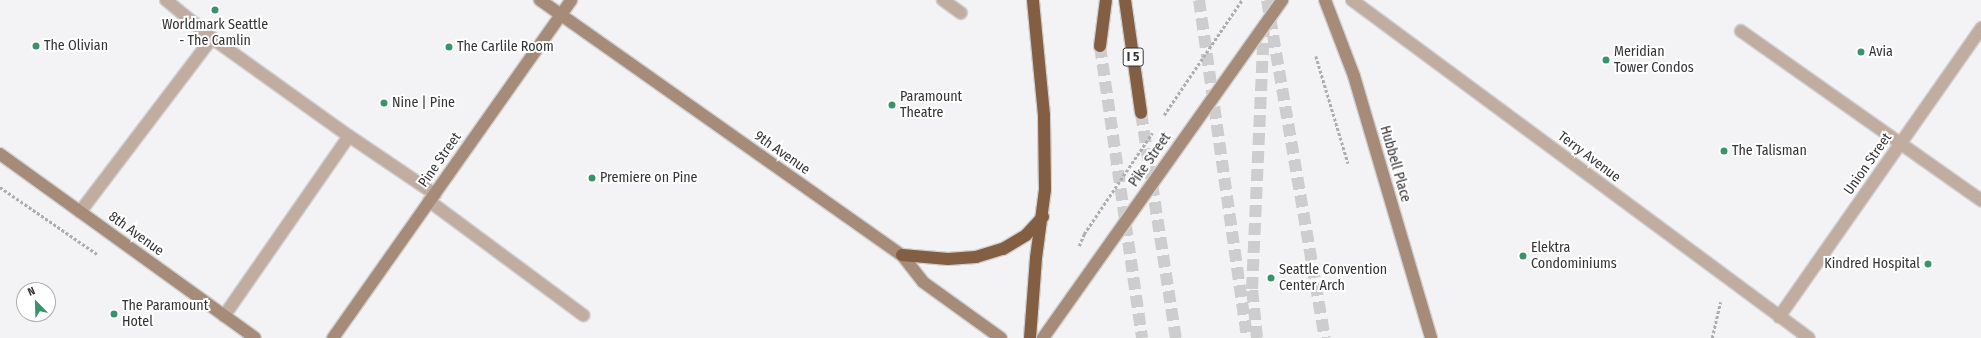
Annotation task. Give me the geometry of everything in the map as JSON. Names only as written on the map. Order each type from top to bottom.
[{"type":"highway","points":[[1030,338],[1036,258],[1043,217],[1044,115],[1032,0]]},
{"type":"highway","points":[[1100,46],[1106,0]]},
{"type":"highway","name":"I 5","points":[[1125,0],[1141,113]]},
{"type":"highway","points":[[902,256],[948,259],[976,257],[1003,249],[1026,235],[1043,217]]},
{"type":"main road","name":"9th Avenue","points":[[540,0],[902,256],[923,282],[1000,338]]},
{"type":"main road","name":"Pine Street","points":[[333,338],[571,0]]},
{"type":"main road","name":"Pike Street","points":[[1043,338],[1282,0]]},
{"type":"main road","name":"Hubbell Place","points":[[1326,0],[1354,76],[1431,338]]},
{"type":"main road","name":"8th Avenue","points":[[0,154],[255,338]]},
{"type":"street","points":[[166,0],[212,38],[432,197],[584,315]]},
{"type":"street","points":[[944,0],[961,13]]},
{"type":"street","name":"Terry Avenue","points":[[1352,0],[1809,338]]},
{"type":"street","name":"Union Street","points":[[1779,317],[1981,28]]},
{"type":"street","points":[[1741,31],[1981,200]]},
{"type":"street","points":[[80,212],[212,38]]},
{"type":"street","points":[[224,316],[349,136]]},
{"type":"path","points":[[1163,117],[1242,0]]},
{"type":"path","points":[[1316,56],[1348,163]]},
{"type":"path","points":[[1078,248],[1084,234],[1154,130]]},
{"type":"path","points":[[1712,338],[1720,302]]},
{"type":"tunnel","points":[[1199,0],[1247,338]]},
{"type":"tunnel","points":[[1267,0],[1325,338]]},
{"type":"tunnel","points":[[1257,338],[1252,289],[1264,22]]},
{"type":"tunnel","points":[[1100,46],[1142,338]]},
{"type":"tunnel","points":[[1141,113],[1176,338]]},
{"type":"place","name":"Worldmark Seattle - The Camlin","points":[[215,10]]},
{"type":"place","name":"The Olivian","points":[[36,46]]},
{"type":"place","name":"The Carlile Room","points":[[449,47]]},
{"type":"place","name":"Avia","points":[[1861,52]]},
{"type":"place","name":"Meridian Tower Condos","points":[[1606,60]]},
{"type":"place","name":"Nine | Pine","points":[[384,103]]},
{"type":"place","name":"Paramount Theatre","points":[[892,105]]},
{"type":"place","name":"The Talisman","points":[[1724,151]]},
{"type":"place","name":"Premiere on Pine","points":[[592,178]]},
{"type":"place","name":"Elektra Condominiums","points":[[1523,256]]},
{"type":"place","name":"Kindred Hospital","points":[[1928,264]]},
{"type":"place","name":"Seattle Convention Center Arch","points":[[1271,278]]},
{"type":"place","name":"The Paramount Hotel","points":[[114,314]]}]
